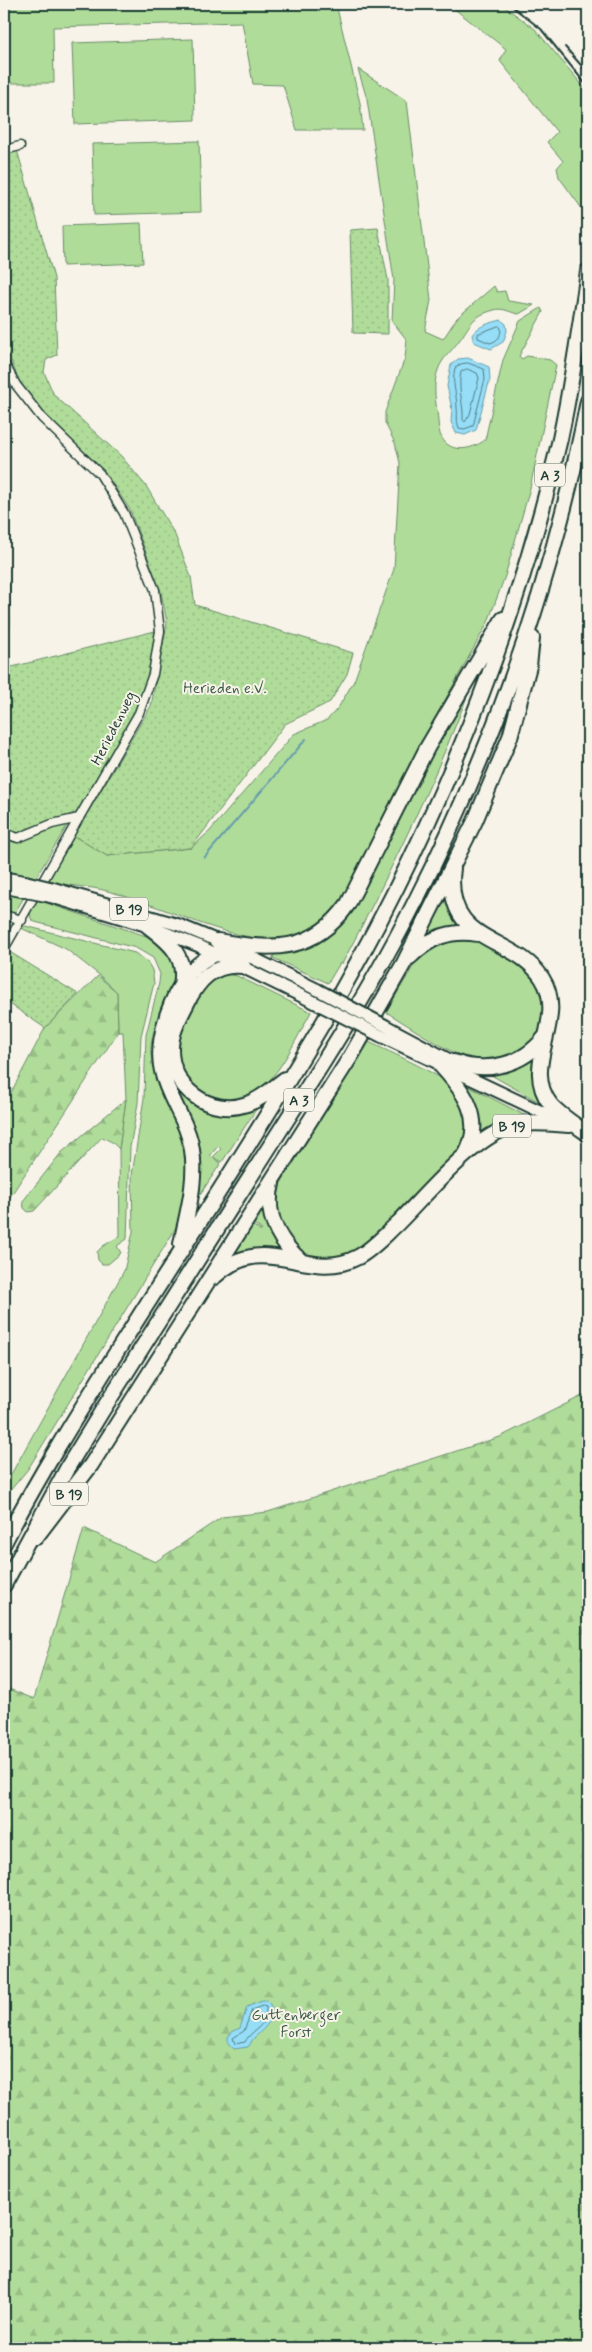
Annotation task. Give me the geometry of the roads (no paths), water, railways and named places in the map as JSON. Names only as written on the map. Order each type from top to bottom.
[{"type":"highway","name":"A 3","points":[[4,1542],[64,1436],[292,1074],[357,964],[423,838],[470,726],[515,599],[560,439],[577,349],[588,271]]},
{"type":"highway","name":"A 3","points":[[4,1585],[78,1450],[334,1046],[394,942],[431,870],[471,785],[506,697],[536,607],[562,518],[588,401]]},
{"type":"highway","points":[[217,947],[257,948],[286,946],[314,936],[336,919],[348,904],[431,740],[515,599]]},
{"type":"highway","name":"A 3","points":[[201,1290],[351,1056],[404,963],[454,863],[478,813],[510,737],[529,666],[536,607]]},
{"type":"highway","name":"A 3","points":[[454,863],[452,879],[456,901],[467,922],[478,934]]},
{"type":"highway","name":"A 3","points":[[148,926],[170,944],[176,952],[187,988]]},
{"type":"highway","points":[[404,963],[423,945],[440,936],[463,932],[478,934],[527,961],[542,978],[551,999],[552,1014],[540,1063],[542,1089],[557,1111],[588,1134]]},
{"type":"highway","name":"A 3","points":[[178,1255],[192,1193],[193,1160],[187,1130],[163,1076],[159,1051],[164,1022],[187,988],[194,969],[217,947]]},
{"type":"highway","points":[[217,947],[243,959]]},
{"type":"highway","points":[[243,959],[229,966],[216,969],[187,988],[171,1050],[176,1074],[191,1093],[210,1104],[225,1107],[240,1106],[260,1098],[292,1074]]},
{"type":"highway","name":"B 19","points":[[448,1064],[477,1068],[503,1066],[525,1055],[538,1045],[548,1032]]},
{"type":"highway","points":[[301,1261],[331,1265],[346,1262],[366,1253],[464,1158],[472,1134],[472,1111],[448,1064]]},
{"type":"highway","name":"B 19","points":[[464,1158],[484,1139],[505,1128],[527,1124],[570,1125]]},
{"type":"highway","name":"A 3","points":[[275,1175],[270,1201],[274,1225],[286,1247],[301,1261]]},
{"type":"highway","name":"B 19","points":[[13,1568],[91,1465],[201,1290],[226,1267],[244,1258],[266,1255],[301,1261]]},
{"type":"main road","name":"B 19","points":[[4,878],[25,886],[179,925],[217,947]]},
{"type":"main road","name":"B 19","points":[[4,887],[25,886]]},
{"type":"main road","name":"B 19","points":[[50,892],[148,926],[217,947]]},
{"type":"main road","name":"B 19","points":[[243,959],[318,990],[384,1031],[588,1134]]},
{"type":"main road","name":"B 19","points":[[243,959],[312,1001],[384,1031]]},
{"type":"street","points":[[4,150],[20,146]]},
{"type":"street","name":"Heriedenweg","points":[[4,363],[16,385],[42,418],[100,474],[124,513],[155,590],[160,631],[153,674],[145,700],[117,754],[78,818],[4,949]]},
{"type":"street","points":[[4,833],[18,838],[44,826],[78,818]]},
{"type":"street","points":[[4,915],[22,920]]},
{"type":"water","points":[[501,320],[506,324],[507,331],[503,342],[491,349],[474,342],[472,335],[478,329]]},
{"type":"water","points":[[468,358],[489,367],[490,379],[476,430],[465,435],[456,433],[451,422],[452,409],[447,386],[451,365],[458,359]]},
{"type":"water","points":[[267,2001],[271,2006],[272,2016],[270,2021],[248,2047],[234,2049],[228,2043],[228,2037],[232,2032],[240,2028],[247,2007]]},
{"type":"waterway","points":[[204,858],[306,739]]},
{"type":"railway","points":[[509,4],[541,29],[588,87]]},
{"type":"railway","points":[[565,47],[588,73]]},
{"type":"park label","name":"Herieden e.V.","points":[[225,688]]},
{"type":"park label","name":"Guttenberger Forst","points":[[296,2024]]}]
